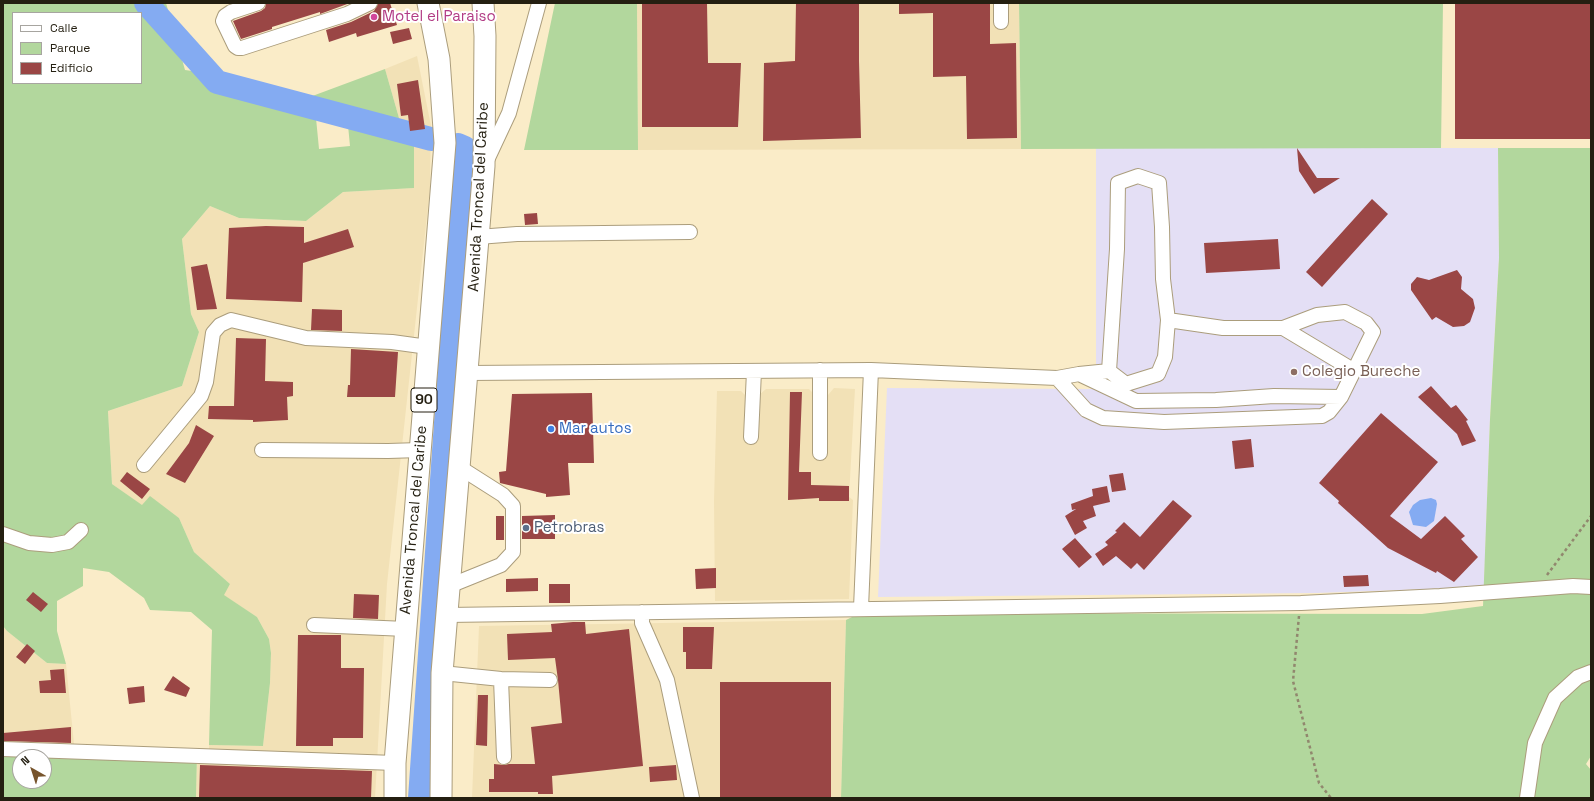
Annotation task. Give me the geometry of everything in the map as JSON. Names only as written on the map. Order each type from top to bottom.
[{"type":"highway","name":"Avenida Troncal del Caribe","points":[[441,798],[442,673],[484,166],[485,36],[483,3]]},
{"type":"highway","name":"Avenida Troncal del Caribe","points":[[395,798],[395,763],[445,143],[439,59],[427,4]]},
{"type":"street","points":[[258,3],[231,12],[225,16],[223,21],[235,46],[238,48],[347,14],[370,3]]},
{"type":"street","points":[[484,166],[509,113],[539,3]]},
{"type":"street","points":[[1001,3],[1001,22]]},
{"type":"street","points":[[467,373],[871,370],[1057,378],[1109,371],[1126,384],[1158,374],[1166,357],[1168,320],[1163,279],[1159,183],[1138,176],[1118,183],[1117,249],[1109,371]]},
{"type":"street","points":[[478,237],[517,234],[690,232]]},
{"type":"street","points":[[1057,378],[1086,410],[1103,418],[1164,422],[1322,416],[1329,412],[1341,397],[1373,332],[1366,322],[1345,312],[1317,315],[1283,328],[1223,328],[1168,320]]},
{"type":"street","points":[[144,465],[201,396],[206,382],[214,333],[220,325],[231,320],[306,338],[392,342],[428,347]]},
{"type":"street","points":[[1283,328],[1353,370]]},
{"type":"street","points":[[820,370],[820,453]]},
{"type":"street","points":[[862,608],[871,370]]},
{"type":"street","points":[[751,437],[754,371]]},
{"type":"street","points":[[1079,374],[1136,401],[1216,400],[1274,396],[1341,397]]},
{"type":"street","points":[[262,450],[388,452],[420,450]]},
{"type":"street","points":[[449,586],[501,565],[513,552],[513,506],[503,495],[459,467]]},
{"type":"street","points":[[3,534],[29,544],[52,544],[68,542],[81,530]]},
{"type":"street","points":[[447,615],[1301,603],[1440,596],[1573,586],[1591,587]]},
{"type":"street","points":[[642,612],[642,623],[666,680],[692,798]]},
{"type":"street","points":[[314,625],[406,629]]},
{"type":"street","points":[[1527,798],[1535,743],[1555,698],[1578,676],[1591,672]]},
{"type":"street","points":[[442,673],[501,679],[550,680]]},
{"type":"street","points":[[501,679],[504,756]]},
{"type":"street","points":[[3,749],[395,763]]},
{"type":"path","points":[[1537,588],[1591,516]]},
{"type":"path","points":[[1301,603],[1293,681],[1319,783],[1331,798]]},
{"type":"shaded area","points":[[637,3],[1019,3],[1021,149],[638,150]]},
{"type":"shaded area","points":[[417,56],[431,126],[430,188],[387,584],[375,798],[196,798],[197,754],[209,753],[209,745],[263,746],[270,683],[271,653],[269,639],[257,617],[223,595],[230,584],[194,552],[179,518],[150,497],[142,506],[112,484],[108,411],[182,386],[199,332],[191,314],[182,239],[210,206],[239,218],[306,221],[343,192],[414,188],[414,141],[399,118],[385,69]]},
{"type":"shaded area","name":"Colegio Bureche","points":[[1096,148],[1498,148],[1499,258],[1490,419],[1484,587],[1317,593],[878,597],[887,388],[1096,389]]},
{"type":"shaded area","points":[[834,388],[855,389],[849,497],[853,500],[849,599],[715,601],[714,501],[717,391],[741,391],[747,397],[759,395],[766,389],[809,389],[815,395],[828,395]]},
{"type":"shaded area","points":[[846,620],[841,798],[472,798],[479,626]]},
{"type":"shaded area","points":[[3,626],[7,631],[47,663],[66,664],[74,744],[3,747]]},
{"type":"green space","points":[[3,3],[166,3],[185,70],[250,79],[279,99],[307,98],[385,69],[399,118],[414,141],[414,188],[343,192],[306,221],[239,218],[210,206],[182,239],[191,314],[199,332],[182,386],[108,411],[112,484],[142,505],[150,496],[179,518],[194,552],[230,584],[224,595],[257,617],[269,639],[271,653],[270,683],[263,746],[209,745],[212,630],[191,612],[150,610],[144,598],[109,572],[83,568],[83,586],[57,601],[57,631],[66,664],[47,663],[7,631],[3,626]],"holes":[[[347,115],[350,146],[319,149],[316,118]]]},
{"type":"green space","points":[[555,3],[637,3],[638,150],[524,150]]},
{"type":"green space","points":[[1019,3],[1443,3],[1441,148],[1021,149]]},
{"type":"green space","points":[[1498,148],[1591,148],[1591,756],[1586,764],[1591,770],[1591,798],[841,798],[846,620],[860,613],[1422,614],[1483,606],[1490,419],[1499,258]]},
{"type":"green space","points":[[74,744],[156,754],[197,754],[196,798],[3,798],[3,747]]},
{"type":"water","points":[[1431,498],[1436,500],[1437,504],[1434,521],[1426,527],[1413,525],[1409,512],[1413,505],[1420,500]]},
{"type":"building","points":[[266,3],[350,3],[320,14],[320,12],[272,27],[272,29],[241,39],[233,21],[261,11],[265,8]]},
{"type":"building","points":[[378,3],[390,3],[397,25],[357,37],[356,33],[329,42],[326,30],[351,22],[374,11]]},
{"type":"building","points":[[642,3],[707,3],[708,63],[741,63],[738,127],[642,127]]},
{"type":"building","points":[[796,3],[859,3],[861,138],[763,141],[764,63],[795,61]]},
{"type":"building","points":[[899,3],[990,3],[990,44],[1016,43],[1017,138],[967,139],[966,76],[933,77],[933,13],[899,14]]},
{"type":"building","points":[[1455,3],[1591,3],[1591,139],[1455,139]]},
{"type":"building","points":[[409,28],[412,39],[393,44],[390,32]]},
{"type":"building","points":[[418,80],[425,129],[410,131],[408,115],[401,116],[397,84]]},
{"type":"building","points":[[1297,148],[1317,178],[1340,178],[1314,194],[1299,171]]},
{"type":"building","points":[[1372,199],[1388,214],[1322,287],[1306,272]]},
{"type":"building","points":[[537,213],[538,224],[525,225],[524,214]]},
{"type":"building","points":[[266,226],[304,227],[304,243],[348,229],[354,247],[303,263],[302,302],[226,299],[229,228]]},
{"type":"building","points":[[1278,239],[1280,269],[1206,273],[1204,243]]},
{"type":"building","points":[[207,264],[217,309],[197,310],[191,267]]},
{"type":"building","points":[[1457,270],[1462,277],[1461,289],[1473,299],[1475,308],[1470,322],[1464,326],[1453,327],[1436,317],[1432,320],[1411,290],[1411,284],[1417,277],[1429,280]]},
{"type":"building","points":[[312,309],[342,310],[342,331],[311,330]]},
{"type":"building","points":[[236,338],[266,339],[265,381],[293,382],[293,396],[287,397],[288,420],[253,422],[253,420],[208,419],[209,406],[234,406]]},
{"type":"building","points":[[351,349],[398,352],[395,397],[347,397],[348,385],[350,385]]},
{"type":"building","points":[[1431,386],[1451,408],[1456,405],[1468,420],[1466,421],[1476,441],[1462,446],[1457,434],[1418,397]]},
{"type":"building","points":[[790,392],[802,392],[799,472],[811,472],[811,485],[849,486],[849,501],[819,501],[819,498],[788,500]]},
{"type":"building","name":"Mar autos","points":[[592,393],[594,463],[568,463],[570,495],[546,497],[546,494],[500,483],[499,472],[506,471],[512,394]]},
{"type":"building","points":[[1381,413],[1438,462],[1390,516],[1421,539],[1445,516],[1465,536],[1461,539],[1478,557],[1454,582],[1437,571],[1436,573],[1388,548],[1338,503],[1339,501],[1319,483]]},
{"type":"building","points":[[196,425],[214,436],[185,483],[166,474],[189,443]]},
{"type":"building","points":[[1251,439],[1254,467],[1235,469],[1232,441]]},
{"type":"building","points":[[127,472],[150,489],[142,499],[120,481]]},
{"type":"building","points":[[1123,473],[1126,490],[1112,492],[1109,475]]},
{"type":"building","points":[[1107,486],[1110,502],[1093,506],[1096,516],[1083,521],[1087,528],[1075,535],[1065,516],[1076,509],[1072,510],[1071,504],[1093,496],[1092,489]]},
{"type":"building","points":[[1173,500],[1192,516],[1144,570],[1137,563],[1131,569],[1116,556],[1103,566],[1095,554],[1108,545],[1105,542],[1117,532],[1115,531],[1124,522],[1140,537]]},
{"type":"building","points":[[555,515],[555,539],[522,539],[522,516]]},
{"type":"building","points":[[496,516],[504,516],[504,540],[496,540]]},
{"type":"building","points":[[1075,538],[1092,557],[1079,568],[1062,549]]},
{"type":"building","points":[[716,568],[716,588],[696,589],[695,569]]},
{"type":"building","points":[[1368,575],[1369,586],[1344,587],[1343,576]]},
{"type":"building","name":"Petrobras","points":[[538,578],[538,591],[506,592],[506,579]]},
{"type":"building","points":[[549,584],[570,584],[570,603],[549,603]]},
{"type":"building","points":[[33,592],[48,604],[41,612],[26,600]]},
{"type":"building","points":[[354,594],[379,595],[378,619],[353,618]]},
{"type":"building","points":[[585,622],[586,634],[629,629],[643,766],[552,776],[553,794],[538,794],[538,792],[489,792],[489,779],[494,779],[494,764],[535,764],[531,727],[562,723],[555,658],[508,660],[507,634],[552,632],[551,624]]},
{"type":"building","points":[[683,627],[714,627],[712,669],[686,669],[686,652],[683,652]]},
{"type":"building","points":[[298,635],[341,635],[341,668],[364,668],[363,738],[333,738],[333,746],[296,746]]},
{"type":"building","points":[[27,644],[35,651],[25,664],[16,657]]},
{"type":"building","points":[[64,669],[66,693],[40,693],[39,681],[51,680],[50,670]]},
{"type":"building","points":[[173,676],[190,688],[186,697],[164,690]]},
{"type":"building","points":[[720,682],[831,682],[831,798],[720,798]]},
{"type":"building","points":[[144,686],[145,702],[129,704],[127,688]]},
{"type":"building","points":[[478,695],[488,695],[487,746],[476,745]]},
{"type":"building","points":[[71,727],[71,743],[3,741],[3,733]]},
{"type":"building","points":[[200,765],[372,771],[371,798],[199,798]]},
{"type":"building","points":[[676,765],[677,780],[650,782],[649,767]]},
{"type":"waterway","points":[[146,3],[217,82],[431,139]]},
{"type":"waterway","points":[[420,798],[465,148],[458,145]]},
{"type":"place","name":"Motel el Paraiso","points":[[374,17]]},
{"type":"place","name":"Colegio Bureche","points":[[1294,372]]},
{"type":"place","name":"Mar autos","points":[[551,429]]},
{"type":"place","name":"Petrobras","points":[[526,528]]}]
